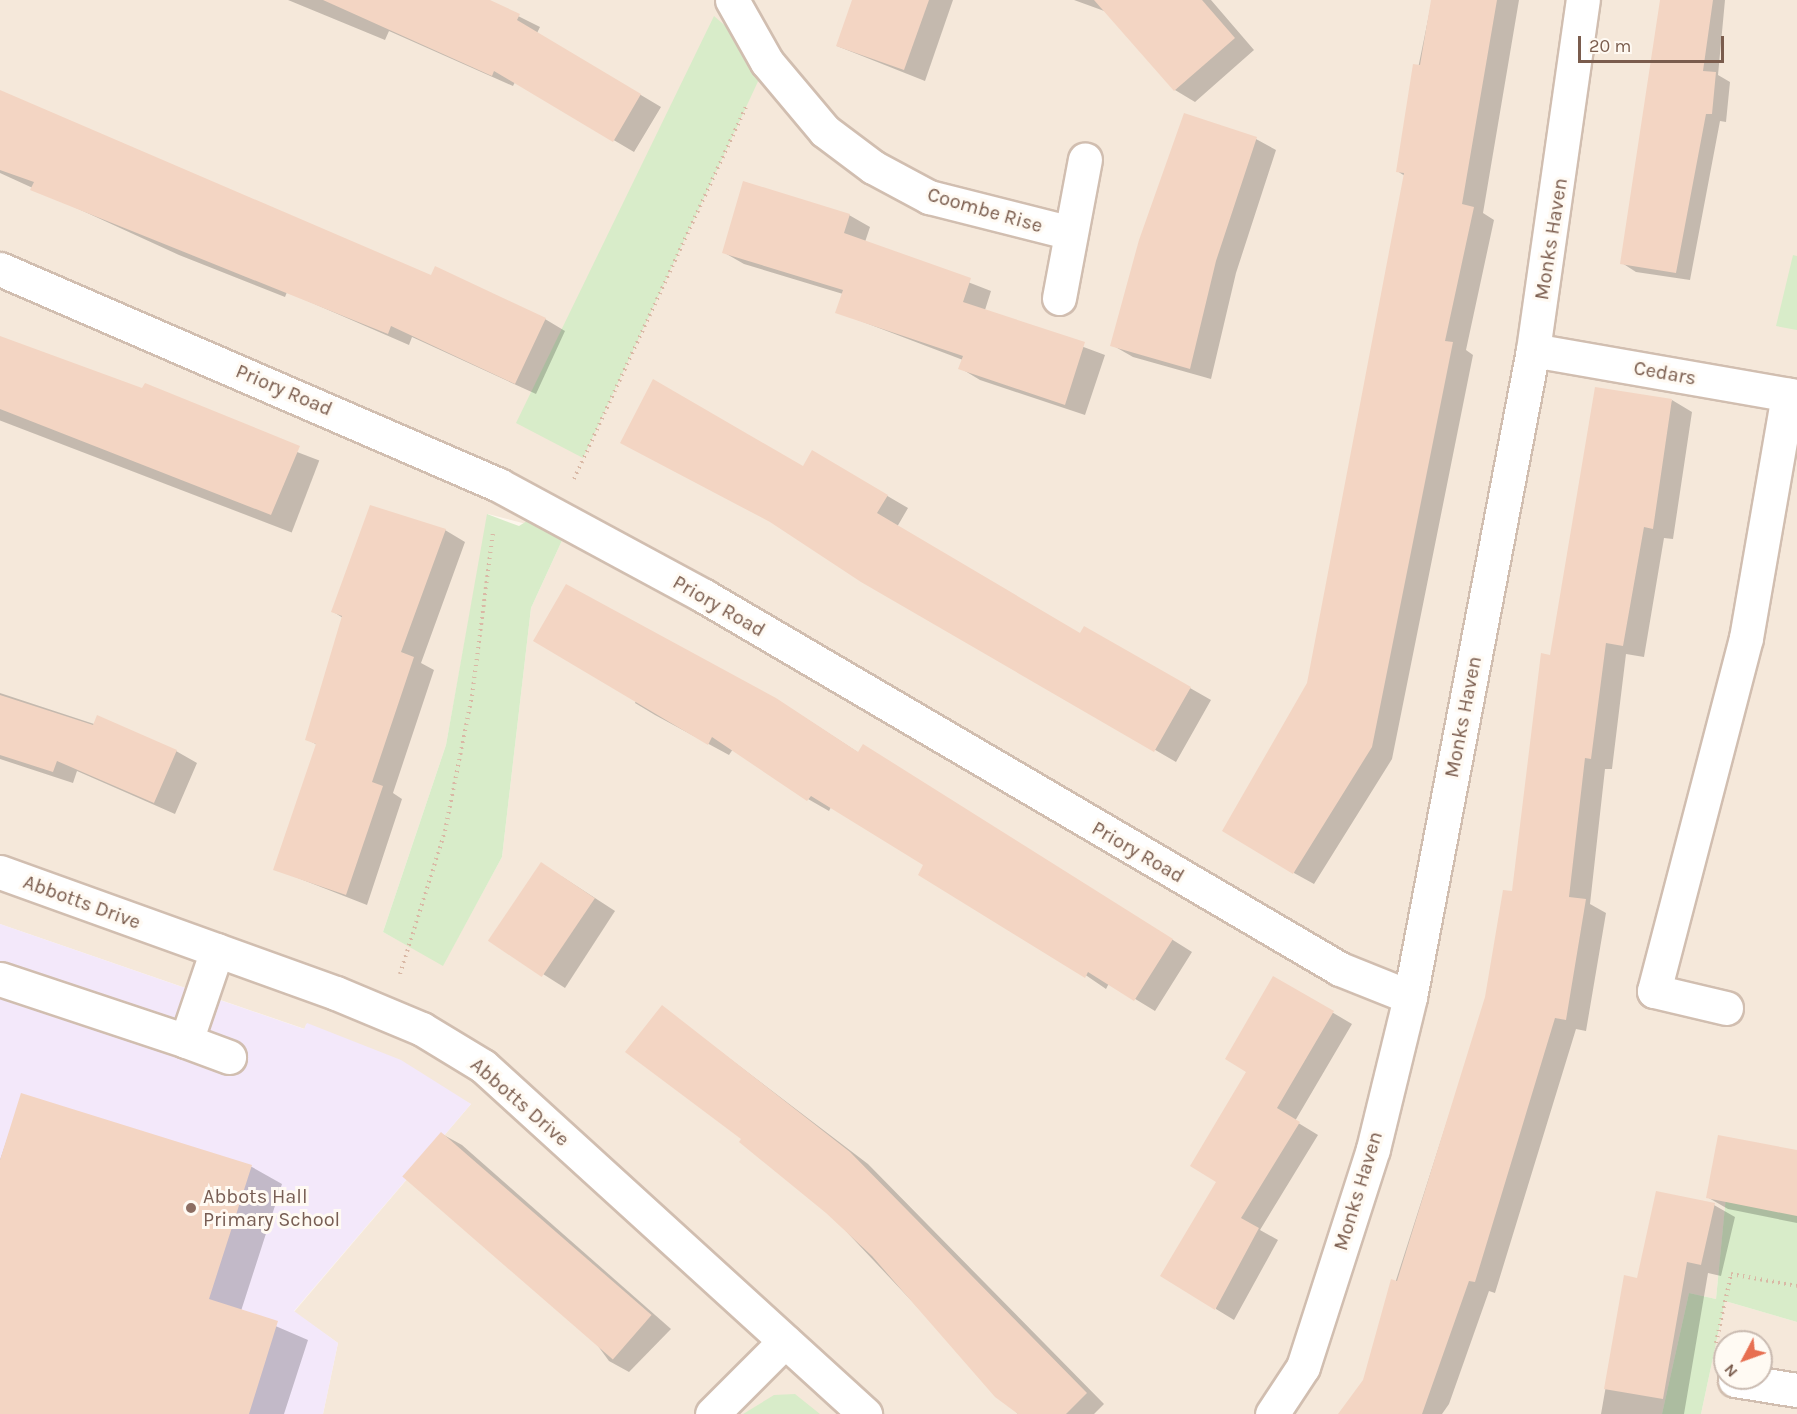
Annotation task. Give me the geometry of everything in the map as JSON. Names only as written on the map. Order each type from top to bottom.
[{"type":"street","name":"Coombe Rise","points":[[732,0],[766,62],[825,131],[873,167],[929,197],[1071,233]]},
{"type":"street","name":"Monks Haven","points":[[1272,1414],[1303,1367],[1373,1149],[1410,997],[1533,350],[1583,0]]},
{"type":"street","name":"Coombe Rise","points":[[1059,298],[1084,159]]},
{"type":"street","name":"Priory Road","points":[[0,269],[499,485],[556,518],[704,596],[1340,969],[1410,997]]},
{"type":"street","name":"Cedars","points":[[1533,350],[1793,396]]},
{"type":"street","points":[[1726,1008],[1654,991],[1746,638],[1793,396]]},
{"type":"street","name":"Abbotts Drive","points":[[0,872],[385,1013],[483,1066],[865,1414]]},
{"type":"street","points":[[186,1041],[217,950]]},
{"type":"street","points":[[0,979],[229,1057]]},
{"type":"street","points":[[712,1414],[785,1341]]},
{"type":"street","points":[[1773,1386],[1797,1390]]},
{"type":"path","points":[[556,518],[766,62]]},
{"type":"path","points":[[385,1013],[421,921],[445,831],[471,696],[499,485]]},
{"type":"path","points":[[1719,1330],[1731,1274],[1797,1286]]},
{"type":"shaded area","points":[[0,0],[1797,0],[1797,1203],[1726,1197],[1716,1299],[1689,1293],[1662,1414],[323,1414],[338,1343],[294,1312],[471,1104],[306,1024],[305,1029],[0,924]],"holes":[[[488,514],[565,534],[531,608],[502,857],[443,965],[383,932],[446,745]]]},
{"type":"shaded area","name":"Abbots Hall Primary School","points":[[0,924],[304,1029],[307,1023],[401,1060],[471,1104],[294,1311],[338,1343],[323,1414],[0,1414]]},
{"type":"shaded area","points":[[1725,1301],[1797,1322],[1797,1414],[1701,1414],[1713,1358],[1713,1390],[1773,1390],[1773,1330],[1719,1330]]},
{"type":"green space","points":[[714,16],[767,62],[583,458],[516,423]]},
{"type":"green space","points":[[1793,255],[1797,256],[1797,330],[1776,326]]},
{"type":"green space","points":[[487,514],[519,526],[535,516],[565,534],[531,608],[502,857],[443,966],[383,932],[446,745]]},
{"type":"green space","points":[[1726,1196],[1797,1203],[1797,1322],[1725,1301],[1719,1330],[1713,1330],[1713,1358],[1701,1414],[1662,1414],[1689,1293],[1716,1299]]},
{"type":"green space","points":[[795,1394],[820,1414],[743,1414],[774,1395]]},
{"type":"building","points":[[323,0],[490,0],[520,14],[517,20],[641,94],[613,142],[494,71],[492,76]]},
{"type":"building","points":[[852,0],[929,0],[904,70],[836,46]]},
{"type":"building","points":[[1094,0],[1202,0],[1235,38],[1174,91]]},
{"type":"building","points":[[1431,0],[1497,0],[1462,204],[1474,207],[1445,341],[1453,342],[1372,747],[1293,874],[1222,831],[1307,683],[1404,173],[1396,172],[1413,64],[1420,65]]},
{"type":"building","points":[[1660,0],[1713,0],[1703,71],[1716,72],[1712,114],[1706,114],[1676,273],[1620,264]]},
{"type":"building","points":[[0,90],[431,275],[435,266],[546,318],[515,384],[391,326],[388,334],[30,190],[34,182],[0,170]]},
{"type":"building","points":[[1184,113],[1257,137],[1216,261],[1190,369],[1110,346],[1139,240]]},
{"type":"building","points":[[743,181],[850,214],[844,233],[971,278],[963,302],[1085,342],[1065,405],[958,369],[963,356],[835,313],[843,290],[722,253]]},
{"type":"building","points":[[0,336],[142,388],[145,383],[300,446],[271,515],[0,409]]},
{"type":"building","points":[[653,379],[803,466],[812,450],[888,495],[877,513],[1080,633],[1084,626],[1191,687],[1154,752],[861,582],[770,522],[620,443]]},
{"type":"building","points":[[1595,387],[1672,399],[1653,529],[1644,527],[1623,646],[1606,643],[1591,759],[1585,758],[1569,897],[1586,899],[1566,1020],[1555,1018],[1475,1282],[1469,1281],[1422,1414],[1338,1414],[1363,1380],[1391,1279],[1397,1281],[1485,997],[1503,890],[1512,891],[1541,653],[1550,655]]},
{"type":"building","points":[[370,505],[446,529],[401,652],[414,657],[372,782],[383,786],[346,895],[273,870],[316,744],[305,740],[342,616],[331,612]]},
{"type":"building","points":[[566,584],[776,698],[858,752],[863,744],[1173,939],[1134,1001],[1088,972],[1085,978],[918,875],[923,865],[811,796],[807,801],[712,737],[708,745],[533,641]]},
{"type":"building","points":[[0,695],[93,725],[97,715],[177,750],[154,803],[57,761],[53,772],[0,755]]},
{"type":"building","points":[[541,862],[595,898],[542,977],[488,941]]},
{"type":"building","points":[[1273,976],[1334,1011],[1277,1108],[1300,1122],[1241,1218],[1259,1228],[1215,1310],[1160,1276],[1216,1182],[1190,1166],[1246,1072],[1225,1059]]},
{"type":"building","points":[[662,1005],[850,1152],[1087,1393],[1066,1414],[1018,1414],[995,1397],[872,1256],[826,1213],[739,1142],[741,1139],[625,1052]]},
{"type":"building","points":[[21,1093],[252,1165],[209,1299],[278,1321],[249,1414],[0,1414],[0,1160]]},
{"type":"building","points":[[441,1132],[652,1315],[613,1360],[402,1177]]},
{"type":"building","points":[[1718,1135],[1797,1150],[1797,1216],[1706,1198]]},
{"type":"building","points":[[1656,1191],[1715,1203],[1701,1265],[1687,1262],[1663,1399],[1604,1389],[1624,1275],[1637,1278]]},
{"type":"place","name":"Abbots Hall Primary School","points":[[191,1208]]}]
